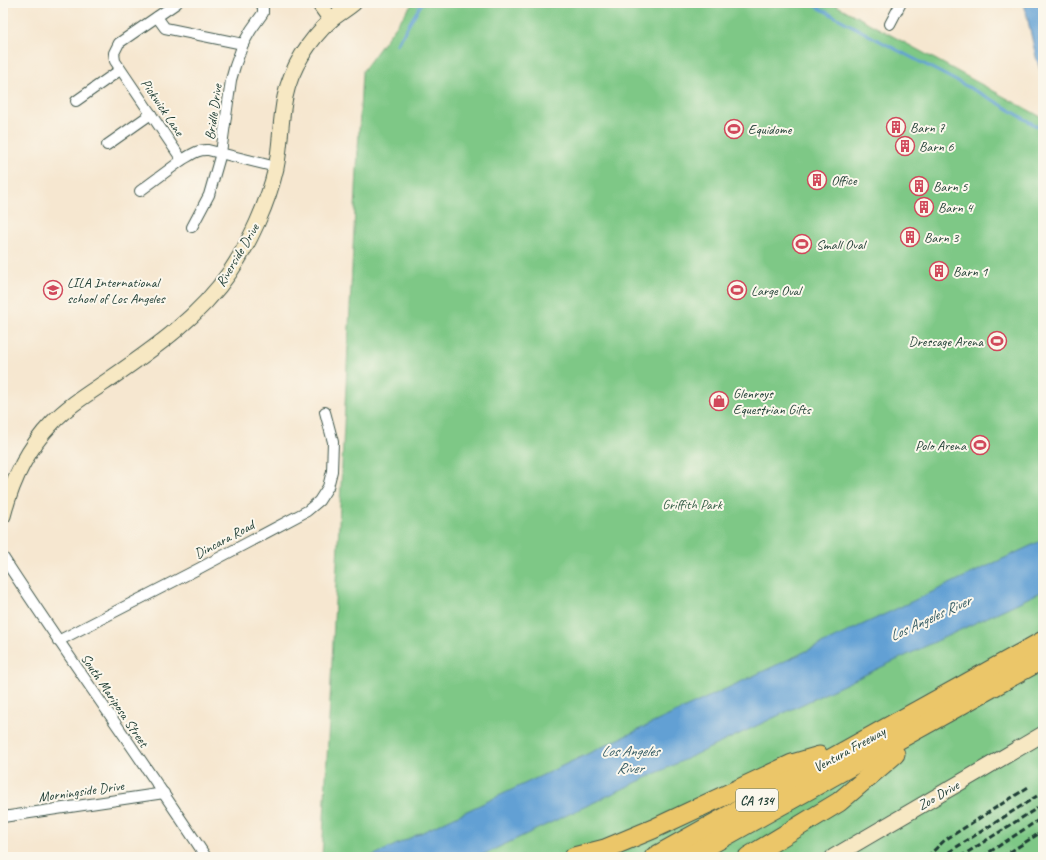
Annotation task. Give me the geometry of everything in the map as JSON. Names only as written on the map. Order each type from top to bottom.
[{"type":"highway","name":"Ventura Freeway","points":[[654,857],[1043,641]]},
{"type":"highway","points":[[676,857],[1043,652]]},
{"type":"highway","points":[[688,857],[1043,660]]},
{"type":"highway","name":"Ventura Freeway","points":[[709,857],[1043,672]]},
{"type":"highway","points":[[574,857],[605,849],[653,829],[792,764],[860,742]]},
{"type":"highway","points":[[748,857],[839,802],[895,754]]},
{"type":"main road","points":[[319,3],[331,20]]},
{"type":"main road","name":"Riverside Drive","points":[[3,516],[7,501],[20,468],[30,450],[53,422],[69,408],[177,330],[216,291],[230,272],[248,242],[272,184],[276,167],[285,97],[288,84],[296,65],[305,50],[331,20],[354,3]]},
{"type":"main road","name":"Zoo Drive","points":[[833,857],[1043,734]]},
{"type":"street","name":"Pickwick Lane","points":[[177,3],[119,43],[114,52],[115,61],[120,70],[182,160]]},
{"type":"street","name":"Bridle Drive","points":[[192,227],[209,195],[221,153],[231,80],[243,44],[263,14],[261,3]]},
{"type":"street","points":[[890,24],[901,3]]},
{"type":"street","points":[[157,17],[165,28],[243,44]]},
{"type":"street","points":[[76,101],[120,70]]},
{"type":"street","points":[[107,145],[151,114]]},
{"type":"street","points":[[140,191],[182,160],[202,149],[276,167]]},
{"type":"street","name":"Dincara Road","points":[[58,641],[307,511],[319,501],[328,487],[332,471],[333,442],[325,412]]},
{"type":"street","name":"South Mariposa Street","points":[[3,557],[58,641],[164,793],[206,857]]},
{"type":"street","name":"Morningside Drive","points":[[3,817],[164,793]]},
{"type":"green space","name":"Griffith Park","points":[[413,3],[832,3],[1043,118],[1043,857],[322,857],[362,72]]},
{"type":"water","points":[[1024,3],[1043,3],[1043,79],[1036,57]]},
{"type":"water","name":"Los Angeles River","points":[[1043,540],[1043,591],[478,857],[370,857],[621,738]]},
{"type":"waterway","points":[[397,44],[422,3]]},
{"type":"waterway","points":[[810,3],[993,100],[1043,130]]},
{"type":"railway","points":[[927,857],[945,840],[1030,786]]},
{"type":"railway","points":[[941,857],[1037,796]]},
{"type":"railway","points":[[960,857],[1042,805]]},
{"type":"railway","points":[[982,857],[1043,817]]},
{"type":"railway","points":[[1002,857],[1043,831]]},
{"type":"place","name":"Barn 7","points":[[896,127]]},
{"type":"place","name":"Equidome","points":[[734,129]]},
{"type":"place","name":"Barn 6","points":[[905,146]]},
{"type":"place","name":"Office","points":[[817,180]]},
{"type":"place","name":"Barn 5","points":[[919,186]]},
{"type":"place","name":"Barn 4","points":[[924,207]]},
{"type":"place","name":"Barn 3","points":[[910,237]]},
{"type":"place","name":"Small Oval","points":[[802,244]]},
{"type":"place","name":"Barn 1","points":[[939,271]]},
{"type":"place","name":"LILA International school of Los Angeles","points":[[53,290]]},
{"type":"place","name":"Large Oval","points":[[737,290]]},
{"type":"place","name":"Dressage Arena","points":[[997,341]]},
{"type":"place","name":"Glenroys Equestrian Gifts","points":[[719,401]]},
{"type":"place","name":"Polo Arena","points":[[980,445]]}]
